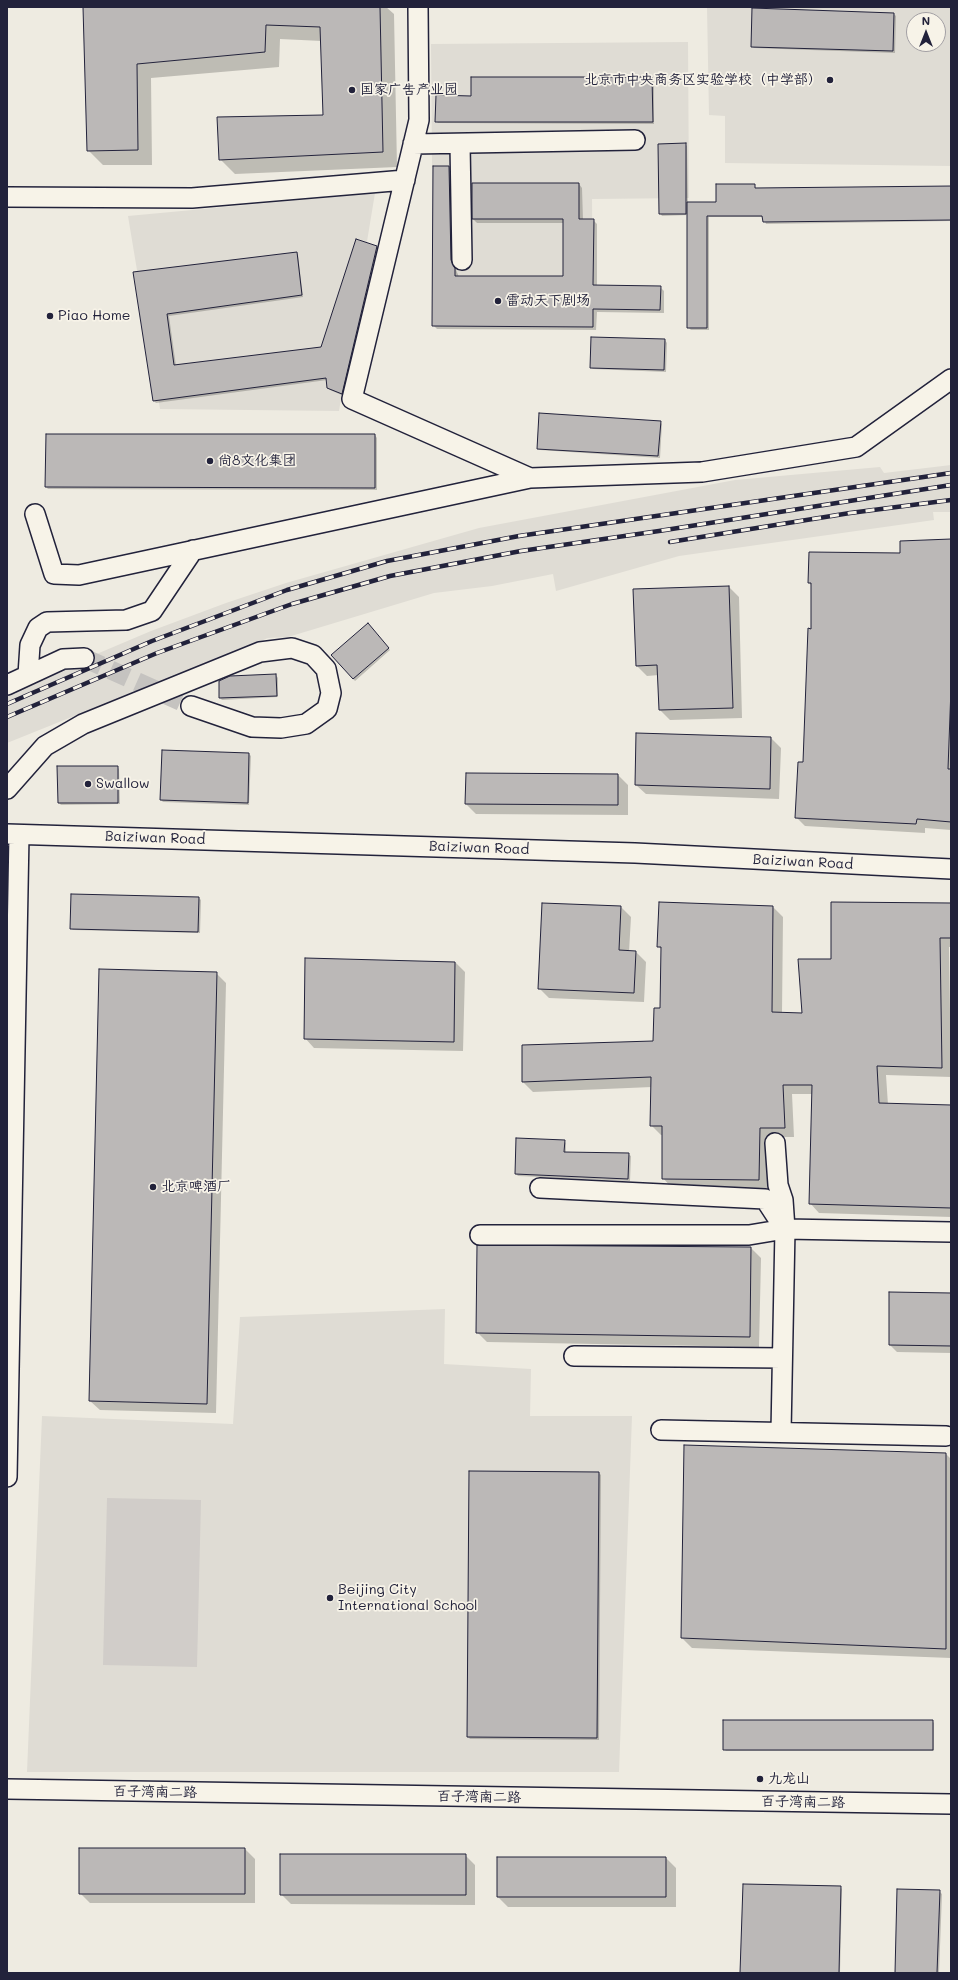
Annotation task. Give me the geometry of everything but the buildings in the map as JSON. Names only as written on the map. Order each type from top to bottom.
[{"type":"street","points":[[418,7],[419,120],[352,400],[530,478]]},
{"type":"street","points":[[413,144],[635,140]]},
{"type":"street","points":[[460,144],[462,260]]},
{"type":"street","points":[[7,197],[192,198],[405,180]]},
{"type":"street","points":[[35,514],[54,574],[79,575],[530,478],[702,472],[856,447],[951,379]]},
{"type":"street","points":[[28,675],[30,645],[38,628],[47,622],[126,620],[152,611],[193,550]]},
{"type":"street","points":[[7,789],[45,746],[83,724],[260,652],[292,648],[313,655],[326,669],[331,693],[327,709],[312,720],[306,724],[282,728],[252,727],[191,706]]},
{"type":"street","points":[[7,685],[63,659],[84,658]]},
{"type":"street","points":[[7,1477],[13,834]]},
{"type":"street","name":"Baiziwan Road","points":[[13,834],[627,852],[951,869]]},
{"type":"street","points":[[775,1143],[778,1185],[783,1200],[785,1229],[781,1432]]},
{"type":"street","points":[[540,1188],[766,1199],[785,1229]]},
{"type":"street","points":[[480,1234],[748,1234],[785,1229],[951,1232]]},
{"type":"street","points":[[574,1356],[782,1358]]},
{"type":"street","points":[[661,1430],[946,1436]]},
{"type":"street","name":"百子湾南二路","points":[[7,1789],[951,1804]]},
{"type":"shaded area","name":"北京市中央商务区实验学校（中学部）","points":[[707,7],[951,7],[951,166],[725,163],[725,116],[709,115]]},
{"type":"shaded area","points":[[688,42],[689,198],[592,199],[593,327],[433,276],[431,44]]},
{"type":"shaded area","points":[[375,193],[339,411],[160,409],[128,216]]},
{"type":"shaded area","points":[[951,465],[951,512],[933,512],[934,520],[679,556],[556,591],[553,574],[492,586],[434,593],[288,637],[268,638],[7,743],[7,692],[151,631],[226,603],[286,583],[479,528],[735,480],[880,467],[884,473]]},
{"type":"shaded area","name":"Beijing City International School","points":[[445,1309],[444,1364],[531,1369],[530,1416],[632,1416],[619,1772],[27,1772],[42,1416],[233,1424],[240,1317]]},
{"type":"shaded area","points":[[107,1498],[201,1500],[197,1667],[103,1665]]},
{"type":"tunnel","points":[[84,658],[191,706]]},
{"type":"railway","points":[[7,704],[152,641],[287,590],[387,561],[519,536],[951,473]]},
{"type":"railway","points":[[7,717],[157,653],[292,604],[390,576],[521,551],[951,485]]},
{"type":"railway","points":[[670,542],[850,513],[951,500]]},
{"type":"place","name":"北京市中央商务区实验学校（中学部）","points":[[830,80]]},
{"type":"place","name":"国家广告产业园","points":[[352,90]]},
{"type":"place","name":"雷动天下剧场","points":[[498,301]]},
{"type":"place","name":"Piao Home","points":[[50,316]]},
{"type":"place","name":"尚8文化集团","points":[[210,461]]},
{"type":"place","name":"Swallow","points":[[88,784]]},
{"type":"place","name":"北京啤酒厂","points":[[153,1187]]},
{"type":"place","name":"Beijing City International School","points":[[330,1598]]},
{"type":"place","name":"九龙山","points":[[760,1779]]}]
